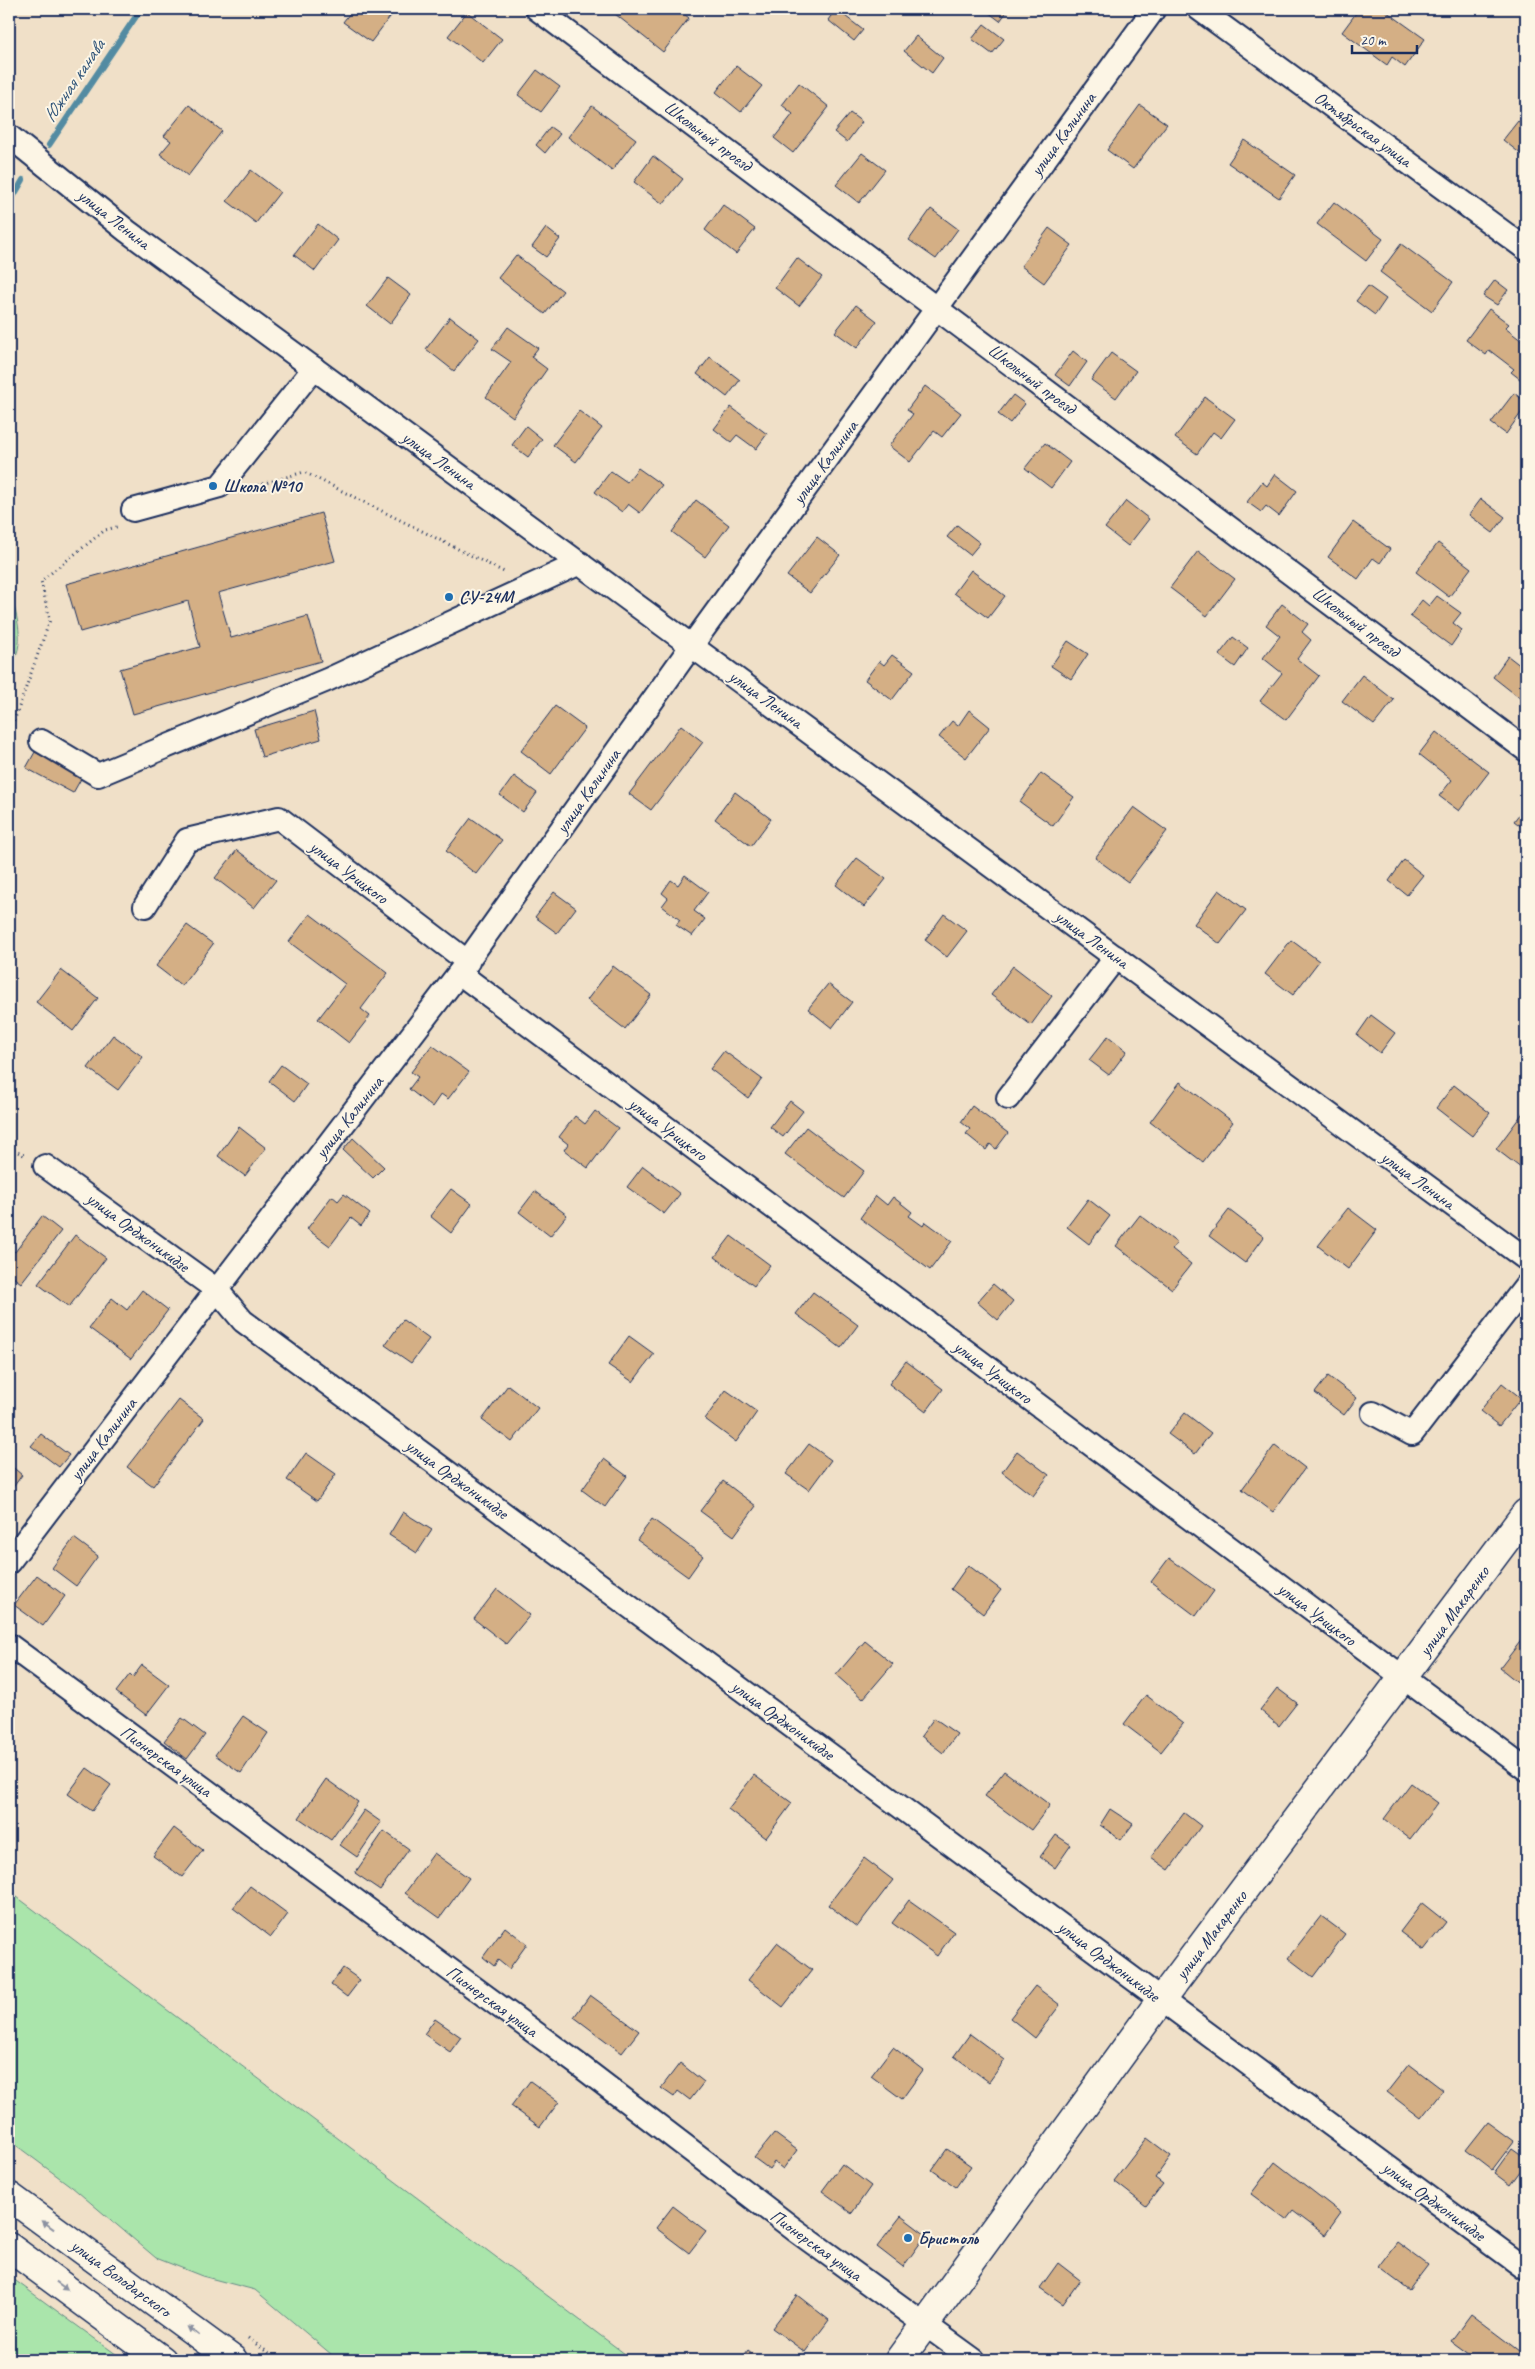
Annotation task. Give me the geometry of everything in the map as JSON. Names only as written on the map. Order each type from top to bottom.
[{"type":"main road","name":"улица Макаренко","points":[[899,2360],[1161,2000],[1404,1678],[1526,1512]]},
{"type":"main road","name":"улица Володарского","points":[[9,2196],[233,2360]]},
{"type":"main road","points":[[9,2247],[162,2360]]},
{"type":"street","name":"Школьный проезд","points":[[537,9],[1526,750]]},
{"type":"street","name":"улица Калинина","points":[[9,1562],[464,968],[692,645],[1154,9]]},
{"type":"street","name":"Октябрьская улица","points":[[1199,9],[1526,249]]},
{"type":"street","name":"улица Ленина","points":[[11,143],[127,231],[1526,1259]]},
{"type":"street","points":[[133,510],[220,486],[314,368]]},
{"type":"street","points":[[41,741],[98,775],[327,680],[580,563]]},
{"type":"street","name":"улица Урицкого","points":[[145,906],[187,840],[279,818],[464,968],[1526,1769]]},
{"type":"street","points":[[1008,1098],[1116,957]]},
{"type":"street","name":"улица Орджоникидзе","points":[[45,1166],[217,1290],[243,1321],[1526,2269]]},
{"type":"street","points":[[1373,1412],[1412,1434],[1526,1286]]},
{"type":"street","name":"Пионерская улица","points":[[9,1645],[579,2065],[795,2230],[974,2360]]},
{"type":"path","points":[[304,472],[531,586]]},
{"type":"path","points":[[9,735],[50,620],[40,581]]},
{"type":"green space","points":[[9,589],[19,629],[19,639],[15,659],[9,667]]},
{"type":"green space","points":[[9,1891],[625,2354],[614,2360],[338,2360],[255,2290],[202,2276],[156,2258],[72,2187],[9,2140]]},
{"type":"green space","points":[[9,2276],[124,2360],[9,2360]]},
{"type":"building","points":[[353,9],[396,9],[371,42],[343,22]]},
{"type":"building","points":[[611,9],[678,9],[689,18],[663,52]]},
{"type":"building","points":[[836,9],[863,30],[854,41],[828,20]]},
{"type":"building","points":[[984,9],[1009,9],[1000,21]]},
{"type":"building","points":[[1359,9],[1383,9],[1425,39],[1405,67],[1392,57],[1387,65],[1342,32]]},
{"type":"building","points":[[467,12],[502,39],[483,63],[448,36]]},
{"type":"building","points":[[984,24],[1004,39],[992,54],[972,39]]},
{"type":"building","points":[[916,36],[943,58],[932,73],[904,51]]},
{"type":"building","points":[[736,66],[762,86],[741,112],[716,92]]},
{"type":"building","points":[[537,70],[560,87],[541,112],[518,95]]},
{"type":"building","points":[[799,83],[829,107],[793,153],[774,138],[793,114],[782,105]]},
{"type":"building","points":[[189,105],[222,131],[188,176],[160,154],[171,141],[164,136]]},
{"type":"building","points":[[1140,105],[1167,124],[1133,169],[1107,150]]},
{"type":"building","points":[[592,106],[636,139],[612,171],[568,137]]},
{"type":"building","points":[[850,113],[862,122],[847,142],[834,132]]},
{"type":"building","points":[[1518,121],[1526,127],[1526,158],[1503,140]]},
{"type":"building","points":[[550,127],[560,134],[545,153],[536,145]]},
{"type":"building","points":[[1244,140],[1295,175],[1279,198],[1228,163]]},
{"type":"building","points":[[862,153],[885,170],[859,203],[836,185]]},
{"type":"building","points":[[653,156],[683,179],[663,204],[634,182]]},
{"type":"building","points":[[251,170],[280,192],[256,223],[227,201]]},
{"type":"building","points":[[1334,202],[1383,239],[1366,261],[1317,224]]},
{"type":"building","points":[[723,205],[755,229],[736,254],[705,230]]},
{"type":"building","points":[[931,209],[958,229],[936,259],[909,240]]},
{"type":"building","points":[[318,224],[338,240],[315,271],[294,255]]},
{"type":"building","points":[[546,228],[560,239],[546,257],[532,247]]},
{"type":"building","points":[[1049,228],[1072,245],[1044,283],[1021,266]]},
{"type":"building","points":[[1401,244],[1453,282],[1432,311],[1380,272]]},
{"type":"building","points":[[516,255],[563,291],[545,314],[498,278]]},
{"type":"building","points":[[797,258],[822,277],[799,306],[775,288]]},
{"type":"building","points":[[388,278],[411,295],[390,324],[367,306]]},
{"type":"building","points":[[1495,280],[1508,290],[1497,305],[1483,296]]},
{"type":"building","points":[[1368,286],[1386,299],[1375,315],[1356,301]]},
{"type":"building","points":[[856,305],[877,321],[857,348],[835,332]]},
{"type":"building","points":[[1489,309],[1509,324],[1505,328],[1526,344],[1525,383],[1511,372],[1514,369],[1489,350],[1486,355],[1466,340]]},
{"type":"building","points":[[450,317],[479,339],[454,371],[426,349]]},
{"type":"building","points":[[508,327],[538,348],[531,357],[547,369],[513,417],[486,397],[511,362],[492,349]]},
{"type":"building","points":[[1073,351],[1087,362],[1070,386],[1055,375]]},
{"type":"building","points":[[1111,353],[1136,371],[1116,398],[1091,380]]},
{"type":"building","points":[[710,357],[740,380],[727,397],[697,374]]},
{"type":"building","points":[[925,386],[961,413],[942,437],[934,431],[910,462],[889,446],[913,414],[907,410]]},
{"type":"building","points":[[1514,393],[1526,402],[1526,406],[1506,434],[1491,423]]},
{"type":"building","points":[[1013,395],[1025,404],[1010,423],[998,414]]},
{"type":"building","points":[[1205,397],[1235,419],[1221,438],[1213,432],[1197,454],[1175,438]]},
{"type":"building","points":[[731,407],[767,434],[756,449],[737,435],[731,442],[714,429]]},
{"type":"building","points":[[579,411],[602,428],[576,462],[553,445]]},
{"type":"building","points":[[526,426],[542,439],[528,457],[512,445]]},
{"type":"building","points":[[1045,443],[1070,462],[1051,488],[1025,468]]},
{"type":"building","points":[[638,468],[662,485],[640,513],[628,504],[622,512],[595,492],[611,471],[627,482]]},
{"type":"building","points":[[1275,474],[1297,491],[1279,516],[1266,506],[1261,512],[1247,502],[1262,482],[1267,486]]},
{"type":"building","points":[[1481,499],[1505,517],[1493,533],[1469,515]]},
{"type":"building","points":[[696,500],[729,525],[705,557],[672,532]]},
{"type":"building","points":[[1126,501],[1149,519],[1128,546],[1105,528]]},
{"type":"building","points":[[321,513],[335,561],[218,593],[231,638],[308,616],[321,661],[133,714],[120,669],[200,647],[188,601],[80,632],[66,584]]},
{"type":"building","points":[[1353,522],[1390,549],[1380,563],[1373,558],[1358,579],[1328,557]]},
{"type":"building","points":[[957,525],[980,543],[970,555],[947,537]]},
{"type":"building","points":[[817,537],[840,555],[810,593],[787,576]]},
{"type":"building","points":[[1438,543],[1471,568],[1449,597],[1416,572]]},
{"type":"building","points":[[1198,551],[1235,579],[1207,616],[1170,588]]},
{"type":"building","points":[[971,570],[1005,596],[988,618],[954,593]]},
{"type":"building","points":[[1437,596],[1461,613],[1453,623],[1462,630],[1451,646],[1410,616],[1422,600],[1429,606]]},
{"type":"building","points":[[1282,604],[1308,624],[1302,632],[1311,640],[1297,659],[1319,676],[1286,720],[1260,701],[1282,673],[1263,658],[1280,636],[1266,625]]},
{"type":"building","points":[[1233,637],[1248,648],[1235,667],[1219,655]]},
{"type":"building","points":[[1068,641],[1088,654],[1071,679],[1051,666]]},
{"type":"building","points":[[892,655],[914,671],[892,700],[865,680],[879,661],[884,665]]},
{"type":"building","points":[[1508,656],[1526,670],[1526,703],[1493,677]]},
{"type":"building","points":[[1362,675],[1394,700],[1374,725],[1342,701]]},
{"type":"building","points":[[555,706],[585,728],[551,774],[521,751]]},
{"type":"building","points":[[969,710],[990,727],[966,758],[939,737],[952,721],[958,726]]},
{"type":"building","points":[[314,711],[321,739],[262,757],[254,729]]},
{"type":"building","points":[[681,725],[703,742],[651,810],[629,794]]},
{"type":"building","points":[[1436,732],[1489,772],[1459,811],[1439,796],[1452,780],[1419,754]]},
{"type":"building","points":[[35,752],[82,777],[73,793],[26,768]]},
{"type":"building","points":[[1041,773],[1074,797],[1053,826],[1020,802]]},
{"type":"building","points":[[514,776],[537,793],[523,812],[500,795]]},
{"type":"building","points":[[735,792],[771,819],[751,846],[715,819]]},
{"type":"building","points":[[1526,805],[1526,830],[1514,821]]},
{"type":"building","points":[[1134,807],[1167,831],[1128,882],[1095,858]]},
{"type":"building","points":[[471,818],[502,840],[476,874],[446,851]]},
{"type":"building","points":[[237,850],[276,880],[254,908],[215,878]]},
{"type":"building","points":[[857,858],[886,879],[864,907],[836,885]]},
{"type":"building","points":[[1404,860],[1423,875],[1407,895],[1389,881]]},
{"type":"building","points":[[685,875],[708,892],[694,911],[705,919],[692,936],[676,925],[680,920],[662,906],[668,898],[662,893],[671,880],[678,885]]},
{"type":"building","points":[[1219,890],[1246,910],[1220,944],[1194,924]]},
{"type":"building","points":[[554,892],[576,908],[557,933],[535,917]]},
{"type":"building","points":[[310,914],[388,973],[361,1009],[370,1016],[349,1043],[318,1019],[345,984],[289,942]]},
{"type":"building","points":[[944,914],[967,931],[947,957],[925,940]]},
{"type":"building","points":[[187,925],[213,944],[182,986],[156,966]]},
{"type":"building","points":[[1291,940],[1319,961],[1293,995],[1265,974]]},
{"type":"building","points":[[613,966],[651,995],[625,1029],[587,1000]]},
{"type":"building","points":[[1013,966],[1052,996],[1031,1025],[991,995]]},
{"type":"building","points":[[61,970],[98,998],[73,1031],[36,1002]]},
{"type":"building","points":[[828,984],[852,1002],[832,1028],[808,1009]]},
{"type":"building","points":[[1371,1015],[1395,1033],[1380,1053],[1357,1035]]},
{"type":"building","points":[[113,1035],[143,1057],[118,1090],[88,1068]]},
{"type":"building","points":[[1108,1036],[1127,1051],[1109,1075],[1089,1060]]},
{"type":"building","points":[[432,1045],[469,1072],[448,1099],[441,1094],[432,1107],[409,1089],[418,1077],[411,1072]]},
{"type":"building","points":[[724,1051],[762,1079],[748,1098],[710,1069]]},
{"type":"building","points":[[281,1065],[307,1084],[295,1101],[269,1081]]},
{"type":"building","points":[[1180,1082],[1233,1122],[1203,1162],[1150,1122]]},
{"type":"building","points":[[1454,1085],[1490,1113],[1472,1136],[1436,1108]]},
{"type":"building","points":[[790,1101],[803,1111],[783,1137],[770,1127]]},
{"type":"building","points":[[972,1106],[1008,1133],[996,1149],[990,1144],[986,1150],[966,1134],[970,1129],[961,1122]]},
{"type":"building","points":[[595,1111],[618,1128],[588,1168],[564,1150],[568,1144],[559,1137],[575,1116],[585,1124]]},
{"type":"building","points":[[1526,1111],[1526,1172],[1496,1149]]},
{"type":"building","points":[[239,1127],[266,1148],[245,1176],[218,1156]]},
{"type":"building","points":[[806,1127],[864,1171],[844,1198],[785,1154]]},
{"type":"building","points":[[353,1138],[384,1167],[373,1178],[343,1150]]},
{"type":"building","points":[[643,1166],[680,1194],[664,1214],[627,1187]]},
{"type":"building","points":[[451,1189],[472,1204],[451,1233],[430,1216]]},
{"type":"building","points":[[535,1191],[567,1215],[550,1236],[519,1212]]},
{"type":"building","points":[[344,1194],[370,1214],[361,1226],[351,1218],[330,1246],[307,1229],[332,1196],[338,1201]]},
{"type":"building","points":[[876,1196],[887,1205],[893,1197],[912,1212],[909,1216],[923,1226],[926,1222],[952,1241],[930,1270],[860,1218]]},
{"type":"building","points":[[1088,1199],[1110,1216],[1089,1244],[1067,1227]]},
{"type":"building","points":[[1348,1208],[1377,1230],[1348,1269],[1318,1246]]},
{"type":"building","points":[[1229,1210],[1264,1237],[1245,1263],[1209,1236]]},
{"type":"building","points":[[1140,1215],[1177,1243],[1172,1249],[1191,1264],[1172,1289],[1116,1246]]},
{"type":"building","points":[[42,1216],[61,1231],[21,1283],[9,1274],[9,1247],[15,1252]]},
{"type":"building","points":[[75,1235],[106,1258],[69,1307],[38,1284]]},
{"type":"building","points":[[731,1236],[770,1265],[754,1286],[715,1257]]},
{"type":"building","points":[[993,1284],[1013,1301],[998,1320],[977,1302]]},
{"type":"building","points":[[142,1290],[168,1310],[131,1359],[89,1328],[112,1298],[127,1310]]},
{"type":"building","points":[[813,1292],[858,1325],[841,1348],[796,1314]]},
{"type":"building","points":[[403,1320],[429,1339],[411,1363],[385,1345]]},
{"type":"building","points":[[629,1336],[654,1354],[633,1382],[608,1365]]},
{"type":"building","points":[[906,1361],[943,1389],[926,1412],[889,1384]]},
{"type":"building","points":[[1328,1376],[1357,1398],[1344,1415],[1315,1393]]},
{"type":"building","points":[[1502,1383],[1521,1398],[1499,1426],[1480,1411]]},
{"type":"building","points":[[508,1385],[538,1408],[512,1442],[482,1420]]},
{"type":"building","points":[[726,1390],[757,1412],[736,1442],[705,1419]]},
{"type":"building","points":[[179,1400],[204,1419],[153,1486],[127,1467]]},
{"type":"building","points":[[1185,1413],[1211,1433],[1195,1454],[1168,1434]]},
{"type":"building","points":[[41,1434],[69,1455],[59,1467],[31,1446]]},
{"type":"building","points":[[809,1444],[831,1460],[809,1490],[786,1474]]},
{"type":"building","points":[[1275,1445],[1305,1468],[1273,1512],[1242,1489]]},
{"type":"building","points":[[1017,1451],[1049,1475],[1033,1496],[1002,1472]]},
{"type":"building","points":[[306,1453],[336,1474],[317,1501],[287,1480]]},
{"type":"building","points":[[604,1459],[627,1476],[605,1507],[582,1490]]},
{"type":"building","points":[[9,1464],[22,1475],[9,1493]]},
{"type":"building","points":[[723,1481],[756,1506],[734,1536],[700,1511]]},
{"type":"building","points":[[403,1512],[432,1530],[417,1553],[389,1535]]},
{"type":"building","points":[[652,1519],[703,1556],[688,1577],[637,1540]]},
{"type":"building","points":[[74,1538],[98,1556],[76,1586],[52,1568]]},
{"type":"building","points":[[1169,1558],[1214,1591],[1196,1616],[1151,1582]]},
{"type":"building","points":[[968,1565],[1001,1590],[983,1614],[951,1589]]},
{"type":"building","points":[[37,1575],[65,1596],[43,1626],[14,1605]]},
{"type":"building","points":[[497,1589],[530,1615],[506,1644],[474,1619]]},
{"type":"building","points":[[1526,1634],[1526,1689],[1500,1668]]},
{"type":"building","points":[[865,1641],[893,1664],[863,1699],[836,1675]]},
{"type":"building","points":[[142,1665],[169,1685],[146,1715],[116,1692],[130,1674],[133,1677]]},
{"type":"building","points":[[1277,1688],[1297,1703],[1279,1726],[1260,1710]]},
{"type":"building","points":[[1146,1695],[1183,1724],[1161,1752],[1124,1724]]},
{"type":"building","points":[[243,1716],[268,1733],[241,1773],[215,1755]]},
{"type":"building","points":[[182,1718],[205,1735],[187,1759],[164,1741]]},
{"type":"building","points":[[934,1718],[957,1734],[943,1753],[921,1736]]},
{"type":"building","points":[[87,1768],[111,1785],[92,1811],[68,1794]]},
{"type":"building","points":[[1004,1771],[1050,1805],[1031,1830],[985,1796]]},
{"type":"building","points":[[754,1775],[792,1803],[766,1838],[728,1809]]},
{"type":"building","points":[[326,1779],[358,1802],[331,1840],[299,1818]]},
{"type":"building","points":[[1411,1783],[1438,1803],[1410,1839],[1384,1819]]},
{"type":"building","points":[[1110,1809],[1133,1824],[1121,1840],[1100,1825]]},
{"type":"building","points":[[364,1810],[381,1822],[357,1857],[340,1845]]},
{"type":"building","points":[[1184,1813],[1201,1826],[1169,1870],[1151,1857]]},
{"type":"building","points":[[174,1828],[203,1850],[182,1877],[153,1856]]},
{"type":"building","points":[[384,1831],[409,1849],[380,1890],[355,1873]]},
{"type":"building","points":[[1056,1835],[1071,1845],[1055,1868],[1040,1857]]},
{"type":"building","points":[[434,1853],[469,1878],[440,1918],[405,1893]]},
{"type":"building","points":[[864,1858],[893,1880],[857,1927],[828,1905]]},
{"type":"building","points":[[1526,1876],[1526,1888],[1521,1884]]},
{"type":"building","points":[[250,1886],[288,1914],[271,1937],[233,1908]]},
{"type":"building","points":[[909,1900],[954,1932],[937,1956],[892,1923]]},
{"type":"building","points":[[1422,1903],[1446,1922],[1424,1950],[1400,1932]]},
{"type":"building","points":[[1321,1916],[1345,1934],[1313,1977],[1288,1958]]},
{"type":"building","points":[[505,1927],[527,1944],[509,1969],[498,1960],[494,1966],[483,1957]]},
{"type":"building","points":[[777,1943],[812,1970],[783,2007],[748,1980]]},
{"type":"building","points":[[343,1968],[360,1980],[347,1997],[331,1985]]},
{"type":"building","points":[[1035,1986],[1060,2005],[1035,2038],[1010,2018]]},
{"type":"building","points":[[590,1995],[639,2031],[622,2053],[574,2017]]},
{"type":"building","points":[[435,2019],[461,2037],[450,2052],[424,2034]]},
{"type":"building","points":[[970,2034],[1005,2060],[989,2082],[954,2056]]},
{"type":"building","points":[[893,2047],[923,2070],[902,2099],[871,2076]]},
{"type":"building","points":[[680,2063],[704,2082],[690,2100],[678,2091],[674,2097],[661,2088]]},
{"type":"building","points":[[1409,2064],[1443,2090],[1421,2118],[1387,2092]]},
{"type":"building","points":[[530,2081],[559,2102],[540,2127],[511,2106]]},
{"type":"building","points":[[1488,2122],[1514,2141],[1492,2170],[1466,2150]]},
{"type":"building","points":[[774,2133],[797,2150],[783,2169],[774,2162],[769,2169],[754,2158]]},
{"type":"building","points":[[1147,2138],[1171,2156],[1155,2178],[1163,2184],[1146,2206],[1114,2181]]},
{"type":"building","points":[[1512,2148],[1526,2158],[1526,2163],[1510,2185],[1494,2173]]},
{"type":"building","points":[[947,2149],[971,2166],[956,2187],[932,2170]]},
{"type":"building","points":[[1275,2162],[1341,2213],[1325,2235],[1293,2211],[1286,2220],[1251,2194]]},
{"type":"building","points":[[842,2164],[871,2186],[852,2213],[822,2191]]},
{"type":"building","points":[[673,2206],[706,2231],[689,2253],[656,2228]]},
{"type":"building","points":[[901,2216],[926,2235],[903,2267],[877,2247]]},
{"type":"building","points":[[1397,2242],[1428,2265],[1409,2290],[1378,2267]]},
{"type":"building","points":[[1058,2263],[1080,2280],[1063,2304],[1040,2288]]},
{"type":"building","points":[[797,2295],[829,2320],[805,2352],[772,2328]]},
{"type":"building","points":[[1471,2314],[1524,2354],[1519,2360],[1477,2360],[1451,2341]]},
{"type":"building","points":[[748,2350],[761,2360],[741,2360]]},
{"type":"waterway","name":"Южная канава","points":[[49,145],[141,9]]},
{"type":"waterway","name":"Южная канава","points":[[9,204],[23,180]]},
{"type":"place","name":"Школа №10","points":[[213,486]]},
{"type":"place","name":"СУ-24М","points":[[449,597]]},
{"type":"place","name":"Бристоль","points":[[908,2238]]}]
